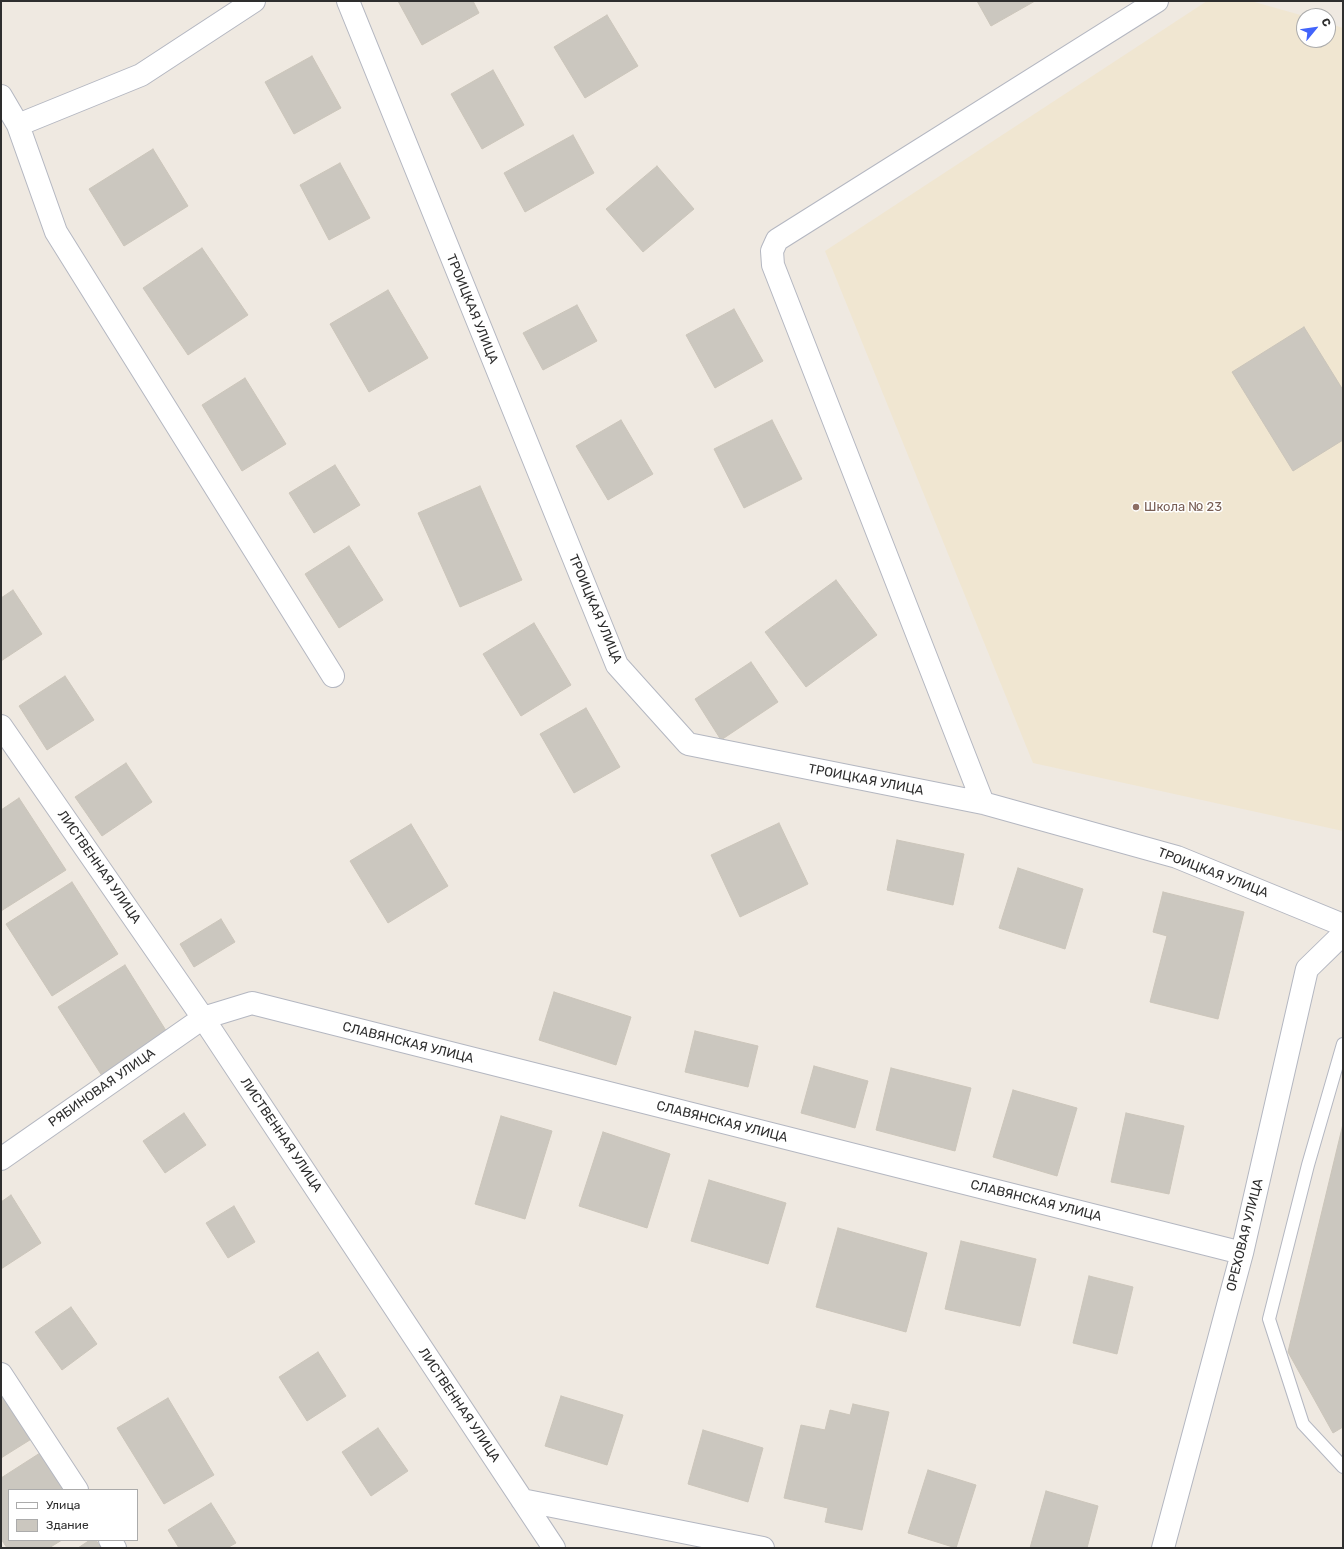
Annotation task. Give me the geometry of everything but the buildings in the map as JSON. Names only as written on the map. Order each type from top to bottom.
[{"type":"street","points":[[18,125],[141,75],[254,1]]},
{"type":"street","name":"ТРОИЦКАЯ УЛИЦА","points":[[348,1],[617,665],[688,744],[984,803],[1177,857],[1343,925]]},
{"type":"street","points":[[984,803],[776,273],[772,251],[777,240],[1157,1]]},
{"type":"street","points":[[1,96],[18,125],[56,232],[333,676]]},
{"type":"street","name":"ЛИСТВЕННАЯ УЛИЦА","points":[[1,726],[203,1018],[554,1548]]},
{"type":"street","name":"ОРЕХОВАЯ УЛИЦА","points":[[1163,1548],[1242,1253],[1307,969],[1343,934]]},
{"type":"street","name":"СЛАВЯНСКАЯ УЛИЦА","points":[[203,1018],[252,1003],[1242,1253]]},
{"type":"street","name":"РЯБИНОВАЯ УЛИЦА","points":[[1,1159],[203,1018]]},
{"type":"street","points":[[1,1374],[76,1489]]},
{"type":"street","points":[[522,1500],[763,1548]]},
{"type":"lane","points":[[1343,1044],[1308,1165],[1269,1319],[1303,1424],[1343,1467]]},
{"type":"shaded area","name":"Школа № 23","points":[[1207,1],[1251,1],[1296,14],[1296,48],[1336,48],[1336,26],[1343,28],[1343,831],[1033,763],[825,251]]},
{"type":"place","name":"Школа № 23","points":[[1136,507]]}]
